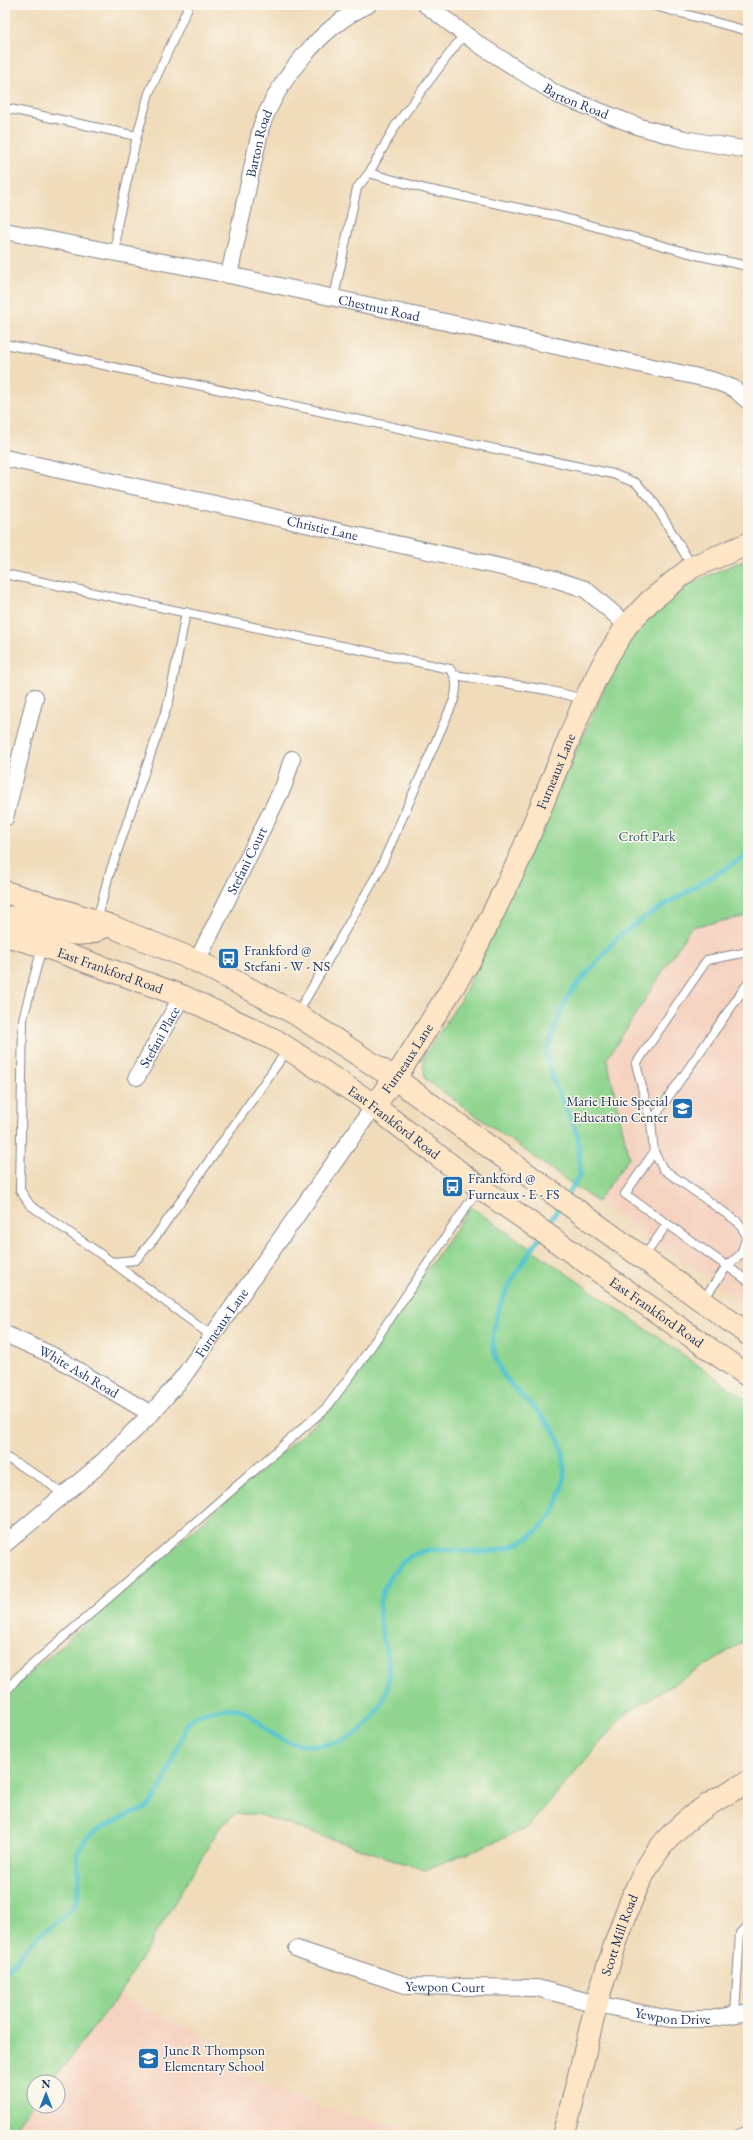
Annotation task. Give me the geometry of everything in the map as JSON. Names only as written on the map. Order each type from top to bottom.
[{"type":"main road","name":"Furneaux Lane","points":[[374,1106],[394,1078],[470,960],[519,860],[584,700],[603,664],[627,625],[649,602],[692,567],[748,544]]},
{"type":"main road","points":[[5,892],[103,923],[197,961],[296,1014],[394,1078],[748,1334]]},
{"type":"main road","points":[[5,918],[26,918],[44,925],[80,934],[89,933],[103,923]]},
{"type":"main road","name":"East Frankford Road","points":[[5,935],[43,946],[182,996],[275,1040],[374,1106],[488,1193],[748,1376]]},
{"type":"main road","points":[[703,1344],[748,1362]]},
{"type":"main road","name":"Scott Mill Road","points":[[563,2135],[597,2004],[623,1919],[635,1891],[652,1861],[670,1836],[691,1816],[715,1800],[748,1782]]},
{"type":"street","name":"Barton Road","points":[[229,275],[261,127],[268,108],[286,77],[310,50],[338,22],[368,5]]},
{"type":"street","name":"Barton Road","points":[[426,5],[478,44],[558,95],[588,108],[617,116],[640,127],[684,139],[748,150]]},
{"type":"street","name":"Chestnut Road","points":[[5,231],[334,297],[712,380],[733,388],[748,401]]},
{"type":"street","name":"Christie Lane","points":[[5,458],[551,578],[584,589],[627,625]]},
{"type":"street","points":[[5,818],[35,697]]},
{"type":"street","name":"Stefani Court","points":[[197,961],[284,785],[292,759]]},
{"type":"street","name":"Stefani Place","points":[[137,1077],[182,996]]},
{"type":"street","name":"Furneaux Lane","points":[[5,1544],[97,1467],[150,1414],[183,1377],[213,1337],[374,1106]]},
{"type":"street","name":"White Ash Road","points":[[5,1334],[52,1355],[150,1414]]},
{"type":"street","name":"Yewpon Court","points":[[297,1949],[408,1986],[536,1988],[597,2004]]},
{"type":"street","name":"Yewpon Drive","points":[[597,2004],[670,2019],[710,2019],[742,2013]]},
{"type":"lane","points":[[116,253],[117,226],[137,136],[149,93],[189,5]]},
{"type":"lane","points":[[651,5],[748,31]]},
{"type":"lane","points":[[334,297],[358,188],[369,173],[396,125],[465,33]]},
{"type":"lane","points":[[5,108],[137,136]]},
{"type":"lane","points":[[369,173],[426,189],[557,216],[696,255],[748,266]]},
{"type":"lane","points":[[5,344],[613,474],[636,483],[653,501],[692,567]]},
{"type":"lane","points":[[5,574],[450,669],[455,675],[456,692],[454,700],[380,871],[296,1014]]},
{"type":"lane","points":[[103,923],[108,878],[169,701],[186,612]]},
{"type":"lane","points":[[455,675],[547,690],[584,700]]},
{"type":"lane","points":[[43,946],[23,1019],[20,1190],[30,1205],[112,1262],[213,1337]]},
{"type":"lane","points":[[703,1301],[727,1266],[741,1254],[747,1236],[738,1222],[663,1169],[654,1152],[651,1122],[636,1064],[707,960],[748,952]]},
{"type":"lane","points":[[651,1122],[747,986]]},
{"type":"lane","points":[[112,1262],[136,1260],[154,1239],[288,1048]]},
{"type":"lane","points":[[654,1152],[625,1194],[748,1281]]},
{"type":"lane","points":[[5,1693],[17,1678],[327,1408],[488,1193]]},
{"type":"lane","points":[[644,1258],[667,1224]]},
{"type":"lane","points":[[5,1457],[45,1480],[63,1495]]},
{"type":"lane","points":[[742,2013],[740,1933],[748,1925]]},
{"type":"lane","points":[[736,2135],[748,2130]]},
{"type":"shaded area","name":"Marie Huie Special Education Center","points":[[748,916],[748,1306],[597,1202],[629,1158],[607,1059],[691,927]]},
{"type":"shaded area","name":"June R Thompson Elementary School","points":[[119,1995],[234,2049],[224,2068],[342,2114],[428,2131],[523,2129],[521,2135],[9,2135],[26,2113],[66,2114],[66,2074],[57,2074]]},
{"type":"green space","name":"Croft Park","points":[[748,558],[748,916],[691,927],[607,1059],[629,1158],[597,1202],[425,1079],[423,1058],[463,996],[617,662],[641,626],[688,585]]},
{"type":"green space","points":[[471,1207],[748,1400],[748,1639],[625,1714],[526,1829],[425,1870],[256,1814],[236,1814],[220,1827],[119,1995],[57,2074],[26,2074],[26,2113],[9,2135],[5,2135],[5,1695],[329,1411]]},
{"type":"waterway","points":[[566,1197],[580,1175],[578,1135],[553,1080],[546,1055],[556,1023],[569,994],[619,936],[648,915],[748,855]]},
{"type":"waterway","points":[[545,1228],[561,1205]]},
{"type":"waterway","points":[[5,1972],[42,1933],[63,1917],[74,1906],[78,1898],[79,1889],[77,1865],[79,1850],[87,1838],[104,1827],[128,1815],[145,1809],[149,1805],[163,1783],[185,1727],[190,1720],[200,1714],[230,1708],[241,1710],[250,1715],[274,1735],[292,1743],[311,1746],[331,1744],[349,1738],[362,1729],[372,1717],[378,1709],[387,1690],[389,1673],[380,1625],[379,1608],[383,1591],[393,1573],[403,1562],[414,1555],[425,1551],[436,1549],[486,1552],[505,1549],[531,1536],[551,1515],[558,1501],[564,1476],[563,1453],[556,1434],[545,1419],[505,1377],[496,1360],[493,1339],[494,1326],[503,1298],[509,1285],[540,1237]]},
{"type":"place","name":"Frankford @ Stefani - W - NS","points":[[228,958]]},
{"type":"place","name":"Marie Huie Special Education Center","points":[[683,1109]]},
{"type":"place","name":"Frankford @ Furneaux - E - FS","points":[[453,1186]]},
{"type":"place","name":"June R Thompson Elementary School","points":[[149,2058]]}]
